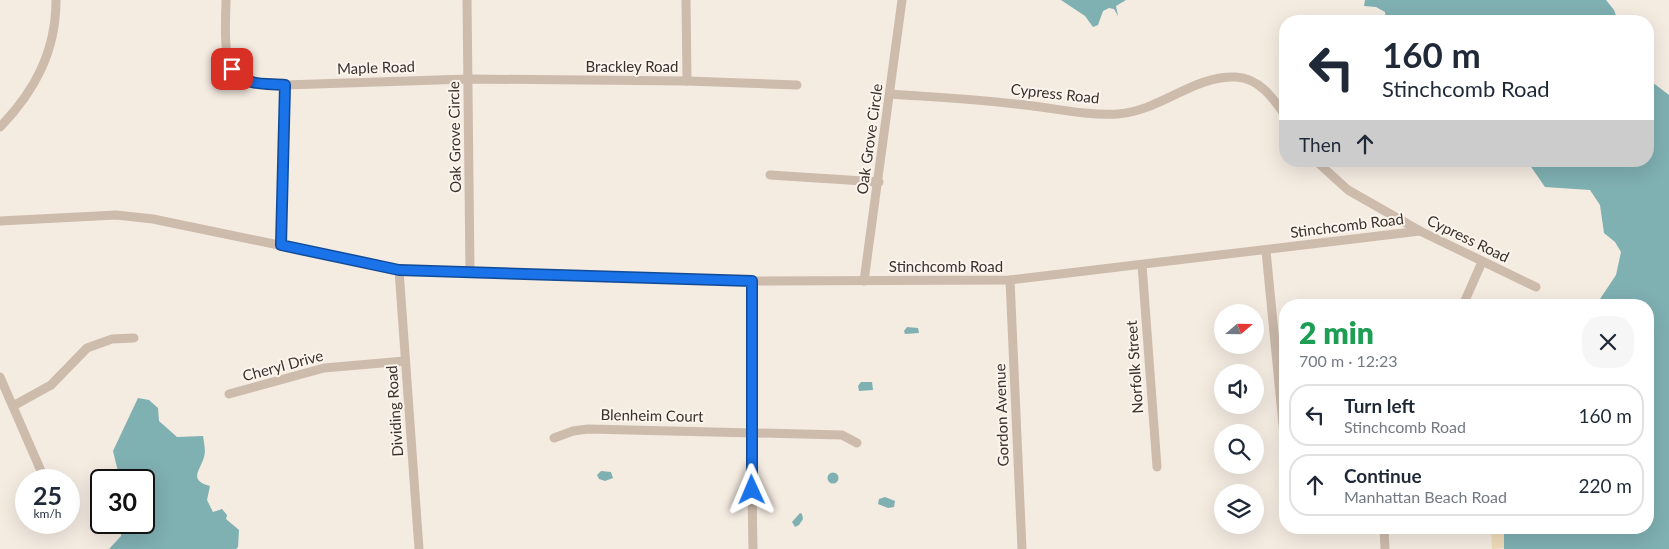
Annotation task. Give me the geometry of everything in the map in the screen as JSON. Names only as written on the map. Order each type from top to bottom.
[{"type":"street","points":[[0,127],[20,107],[49,54],[56,22],[56,0]]},
{"type":"street","name":"Maple Road","points":[[226,0],[227,50],[232,69],[240,79],[248,82],[285,85],[468,79]]},
{"type":"street","name":"Oak Grove Circle","points":[[467,0],[470,273]]},
{"type":"street","points":[[686,0],[687,81]]},
{"type":"street","name":"Oak Grove Circle","points":[[864,281],[879,182],[902,0]]},
{"type":"street","name":"Cypress Road","points":[[890,94],[1016,104],[1074,113],[1119,114],[1158,103],[1214,77],[1238,77],[1256,82],[1279,106]]},
{"type":"street","name":"Brackley Road","points":[[468,79],[796,84]]},
{"type":"street","points":[[281,245],[285,85]]},
{"type":"street","name":"Cypress Road","points":[[1323,167],[1348,190],[1420,231],[1536,287]]},
{"type":"street","points":[[770,175],[879,182]]},
{"type":"street","name":"Stinchcomb Road","points":[[0,221],[116,215],[153,219],[399,270],[752,281],[1010,280],[1266,251],[1420,231]]},
{"type":"street","points":[[1266,251],[1279,384]]},
{"type":"street","points":[[1466,299],[1482,262]]},
{"type":"street","name":"Norfolk Street","points":[[1142,265],[1157,467]]},
{"type":"street","name":"Dividing Road","points":[[399,270],[419,549]]},
{"type":"street","name":"Gordon Avenue","points":[[1010,280],[1022,549]]},
{"type":"street","points":[[752,281],[751,432],[753,549]]},
{"type":"street","points":[[13,406],[50,385],[86,348],[112,339],[134,338]]},
{"type":"street","name":"Cheryl Drive","points":[[229,394],[324,368],[405,361]]},
{"type":"street","points":[[0,377],[41,469]]},
{"type":"street","name":"Blenheim Court","points":[[554,438],[573,431],[588,429],[751,432],[842,435],[857,444]]},
{"type":"street","points":[[1384,534],[1385,549]]},
{"type":"sand","points":[[1491,534],[1504,534],[1504,548],[1492,549]]},
{"type":"water","points":[[1061,0],[1126,0],[1116,6],[1118,16],[1114,9],[1109,8],[1103,11],[1098,25],[1093,27],[1085,16]]},
{"type":"water","points":[[1365,0],[1606,0],[1616,15],[1385,15],[1385,12],[1376,7],[1364,6]]},
{"type":"water","points":[[1654,84],[1669,95],[1669,549],[1504,549],[1504,534],[1654,534],[1654,299],[1600,299],[1616,275],[1621,252],[1615,242],[1604,233],[1600,205],[1590,190],[1545,187],[1531,167],[1654,167]]},
{"type":"water","points":[[907,327],[918,328],[919,333],[905,334],[904,331]]},
{"type":"water","points":[[861,382],[872,382],[873,390],[859,391],[858,386]]},
{"type":"water","points":[[138,398],[149,400],[158,408],[159,421],[177,437],[203,436],[205,455],[197,478],[203,484],[210,486],[207,500],[213,512],[222,509],[227,515],[226,519],[239,530],[238,547],[236,549],[109,549],[121,534],[155,534],[155,469],[117,469],[113,451]]},
{"type":"water","points":[[601,471],[611,472],[613,478],[605,481],[599,479],[597,475]]},
{"type":"water","points":[[831,473],[835,473],[838,478],[837,482],[831,483],[828,480],[828,476]]},
{"type":"water","points":[[885,497],[895,501],[894,507],[888,508],[878,504],[879,499]]},
{"type":"water","points":[[800,513],[803,519],[795,527],[792,522]]},
{"type":"route","points":[[232,69],[240,79],[248,82],[285,85],[281,245],[399,270],[752,281],[752,490]]}]
